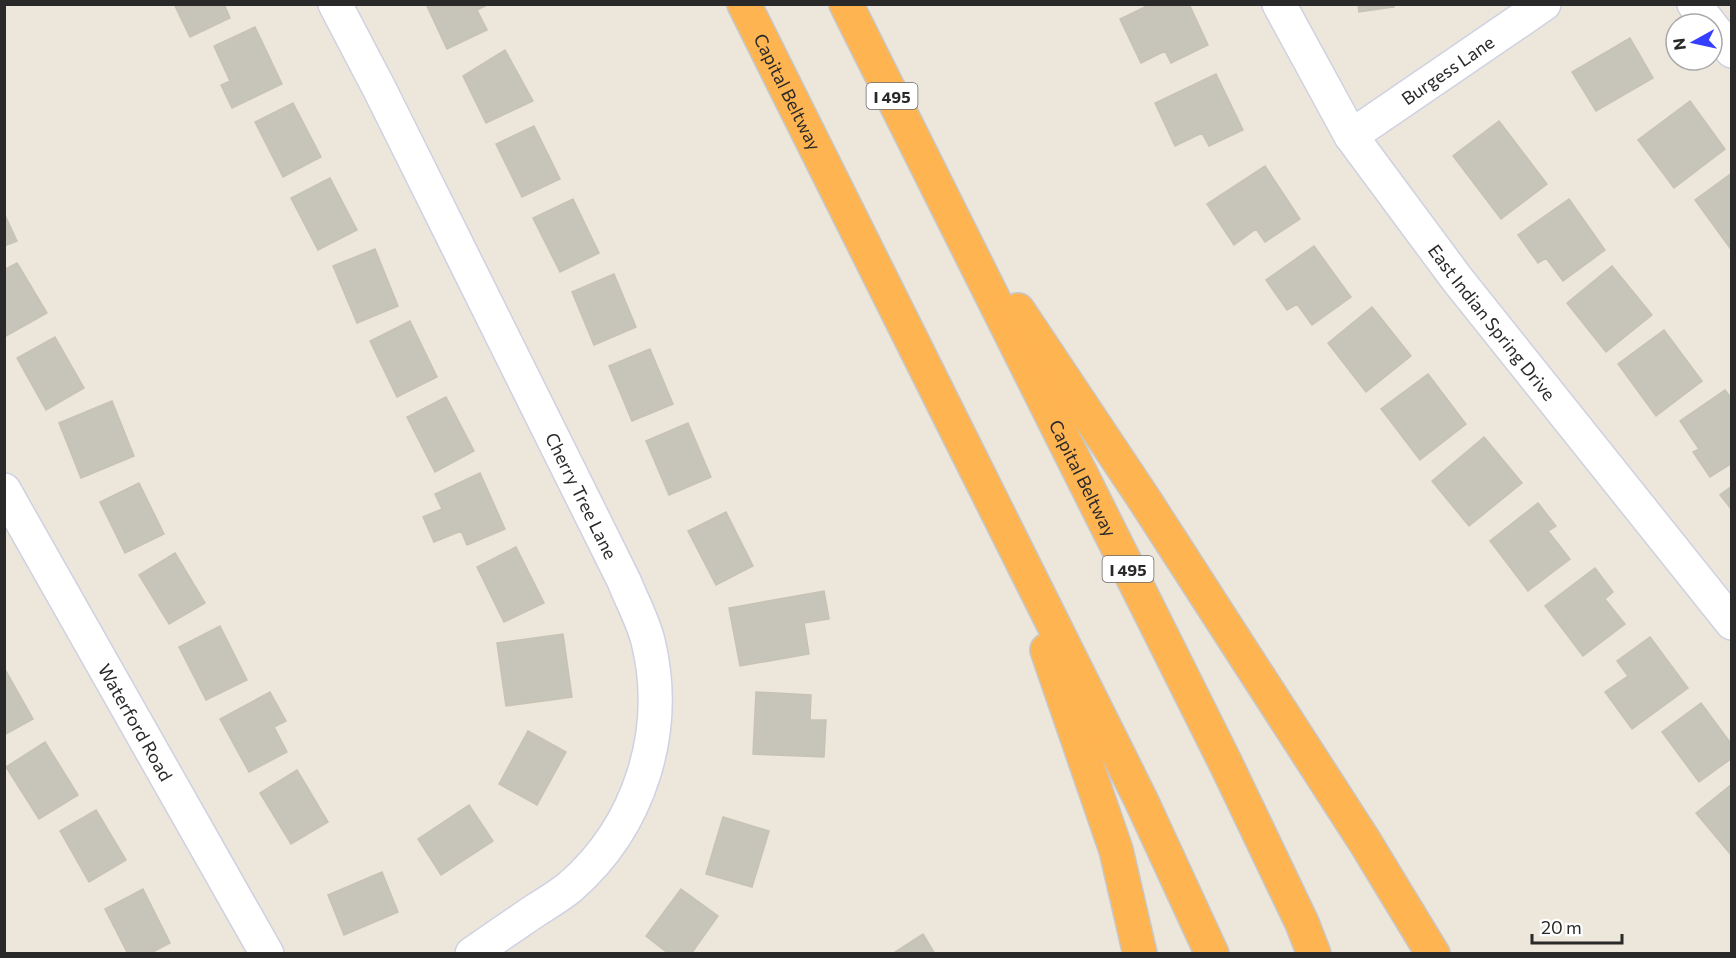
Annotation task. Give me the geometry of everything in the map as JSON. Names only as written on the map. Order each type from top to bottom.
[{"type":"highway","name":"Capital Beltway","points":[[744,4],[1141,800],[1212,954]]},
{"type":"highway","name":"Capital Beltway","points":[[846,4],[1226,764],[1302,923],[1314,954]]},
{"type":"highway","points":[[938,187],[1144,499],[1371,851],[1434,954]]},
{"type":"highway","points":[[995,507],[1116,850],[1140,954]]},
{"type":"street","name":"Cherry Tree Lane","points":[[335,4],[624,581],[648,639],[656,690],[653,740],[644,778],[627,818],[601,855],[569,888],[472,954]]},
{"type":"street","name":"East Indian Spring Drive","points":[[1279,4],[1351,136],[1456,279],[1731,623]]},
{"type":"street","name":"Burgess Lane","points":[[1351,136],[1544,4]]},
{"type":"street","name":"Waterford Road","points":[[4,490],[267,954]]},
{"type":"building","points":[[174,4],[224,4],[230,18],[190,37]]},
{"type":"building","points":[[426,4],[489,4],[477,10],[487,30],[447,49]]},
{"type":"building","points":[[1151,4],[1189,4],[1208,45],[1171,63],[1165,51],[1141,63],[1120,19]]},
{"type":"building","points":[[1358,4],[1393,4],[1394,7],[1359,12]]},
{"type":"building","points":[[255,27],[282,84],[232,108],[221,85],[230,81],[214,46]]},
{"type":"building","points":[[1630,38],[1653,78],[1596,111],[1572,72]]},
{"type":"building","points":[[505,50],[533,101],[486,123],[463,76]]},
{"type":"building","points":[[1216,74],[1243,130],[1209,146],[1202,133],[1175,146],[1155,103]]},
{"type":"building","points":[[1690,101],[1725,149],[1674,188],[1638,140]]},
{"type":"building","points":[[293,103],[321,157],[283,177],[255,122]]},
{"type":"building","points":[[1499,121],[1547,184],[1501,219],[1453,156]]},
{"type":"building","points":[[534,126],[560,179],[522,197],[496,144]]},
{"type":"building","points":[[1265,166],[1300,219],[1265,242],[1256,229],[1234,245],[1207,204]]},
{"type":"building","points":[[1732,173],[1732,247],[1730,248],[1695,200]]},
{"type":"building","points":[[330,178],[357,230],[318,250],[291,198]]},
{"type":"building","points":[[573,199],[599,253],[560,272],[533,218]]},
{"type":"building","points":[[1569,199],[1605,250],[1563,281],[1546,258],[1538,263],[1518,235]]},
{"type":"building","points":[[4,213],[17,241],[4,246]]},
{"type":"building","points":[[1314,246],[1351,297],[1312,325],[1297,304],[1287,310],[1266,280]]},
{"type":"building","points":[[375,249],[398,306],[357,323],[333,266]]},
{"type":"building","points":[[17,263],[47,313],[6,336],[4,270]]},
{"type":"building","points":[[1612,266],[1652,315],[1606,352],[1567,303]]},
{"type":"building","points":[[614,274],[636,327],[594,345],[572,292]]},
{"type":"building","points":[[1372,307],[1411,356],[1366,392],[1328,343]]},
{"type":"building","points":[[410,321],[437,377],[397,397],[370,341]]},
{"type":"building","points":[[1664,330],[1702,381],[1656,416],[1618,364]]},
{"type":"building","points":[[55,337],[84,388],[46,410],[17,358]]},
{"type":"building","points":[[650,349],[673,404],[632,421],[609,366]]},
{"type":"building","points":[[1428,374],[1466,424],[1420,460],[1381,409]]},
{"type":"building","points":[[1725,390],[1732,399],[1732,463],[1710,477],[1693,452],[1699,449],[1680,421]]},
{"type":"building","points":[[446,397],[474,451],[435,472],[407,417]]},
{"type":"building","points":[[112,401],[134,456],[81,478],[59,423]]},
{"type":"building","points":[[688,423],[711,477],[669,495],[646,441]]},
{"type":"building","points":[[1484,437],[1522,483],[1469,526],[1432,481]]},
{"type":"building","points":[[480,473],[505,529],[467,545],[461,531],[434,542],[423,517],[442,509],[435,494]]},
{"type":"building","points":[[139,483],[164,534],[125,553],[100,502]]},
{"type":"building","points":[[1732,486],[1732,510],[1720,495]]},
{"type":"building","points":[[1538,503],[1556,526],[1548,531],[1570,559],[1528,591],[1490,541]]},
{"type":"building","points":[[726,512],[753,566],[716,585],[688,531]]},
{"type":"building","points":[[516,547],[544,603],[504,622],[477,567]]},
{"type":"building","points":[[175,553],[205,603],[169,624],[139,575]]},
{"type":"building","points":[[1595,568],[1613,592],[1605,599],[1625,624],[1583,656],[1545,606]]},
{"type":"building","points":[[824,591],[829,619],[804,623],[809,654],[740,666],[729,608]]},
{"type":"building","points":[[220,626],[247,680],[206,700],[179,647]]},
{"type":"building","points":[[563,634],[572,697],[506,706],[497,643]]},
{"type":"building","points":[[1650,637],[1688,688],[1632,729],[1605,692],[1628,676],[1617,661]]},
{"type":"building","points":[[6,671],[33,719],[4,735],[4,672]]},
{"type":"building","points":[[270,692],[286,721],[274,727],[287,752],[249,772],[220,719]]},
{"type":"building","points":[[756,692],[811,695],[810,720],[826,720],[824,757],[753,754]]},
{"type":"building","points":[[1701,703],[1732,745],[1732,758],[1699,782],[1662,732]]},
{"type":"building","points":[[528,731],[566,752],[537,805],[499,784]]},
{"type":"building","points":[[45,742],[78,795],[39,819],[6,767]]},
{"type":"building","points":[[297,770],[328,822],[291,844],[260,793]]},
{"type":"building","points":[[1732,784],[1732,856],[1696,813]]},
{"type":"building","points":[[469,805],[493,841],[441,875],[418,839]]},
{"type":"building","points":[[96,810],[126,860],[89,882],[60,831]]},
{"type":"building","points":[[723,817],[769,831],[752,887],[706,874]]},
{"type":"building","points":[[382,872],[398,912],[344,935],[328,895]]},
{"type":"building","points":[[143,889],[170,943],[149,954],[128,954],[105,909]]},
{"type":"building","points":[[681,889],[718,916],[691,954],[669,954],[646,936]]},
{"type":"building","points":[[923,934],[935,954],[892,954]]}]
